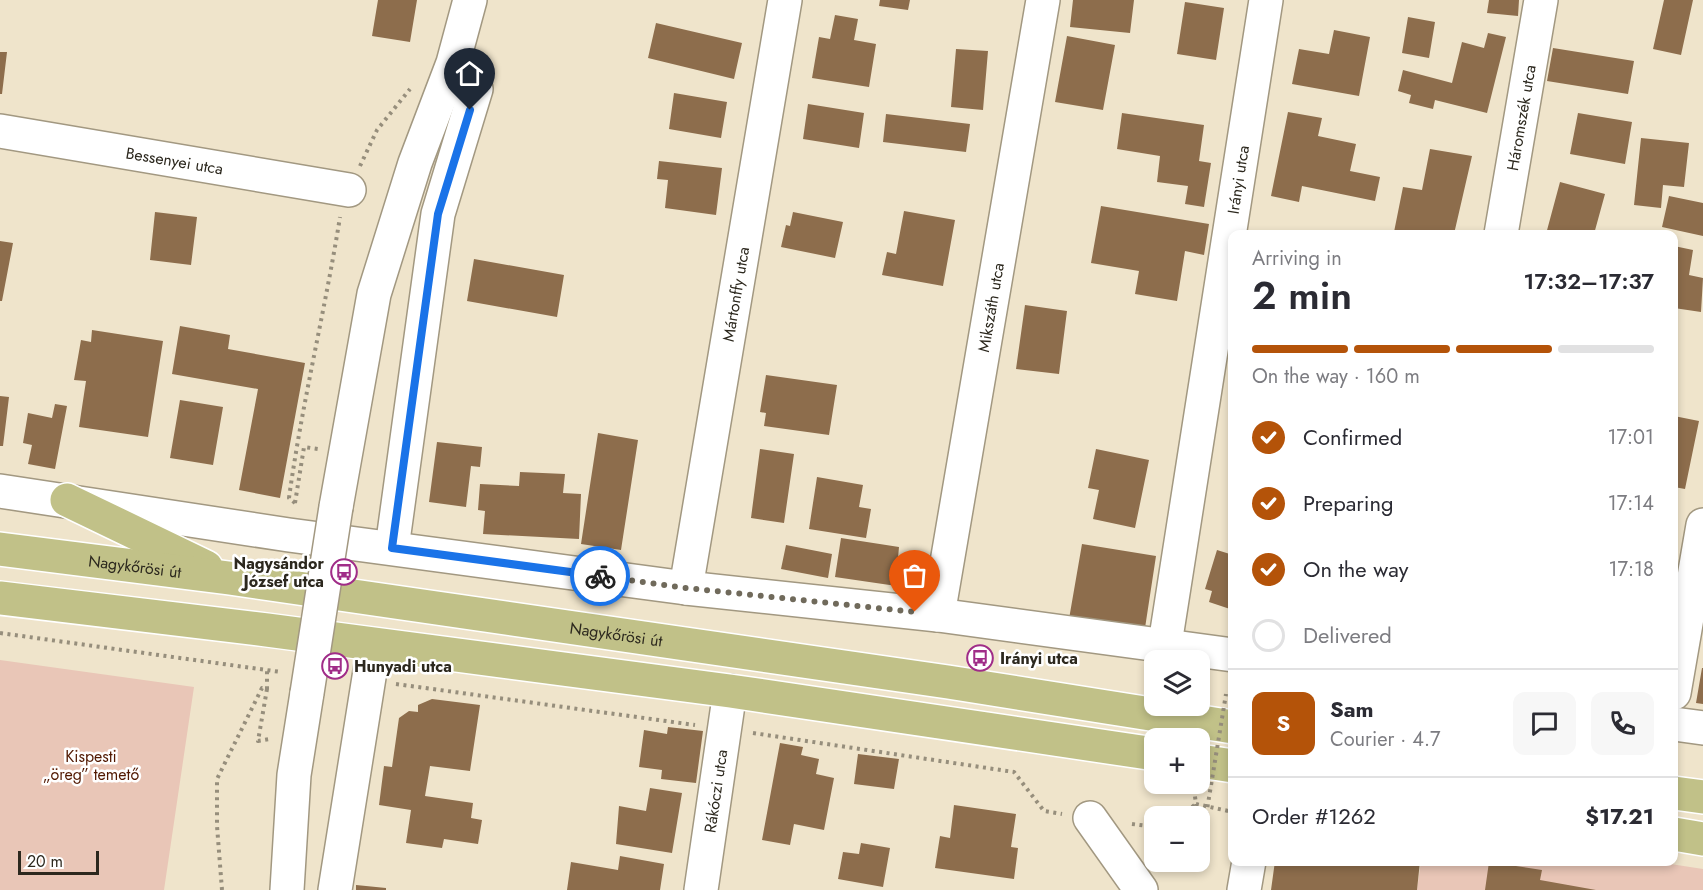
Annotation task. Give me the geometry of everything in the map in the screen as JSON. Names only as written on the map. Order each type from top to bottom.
[{"type":"main road","points":[[67,500],[229,578]]},
{"type":"main road","name":"Nagykőrösi út","points":[[0,549],[229,578],[948,682],[1228,726]]},
{"type":"main road","points":[[0,598],[267,630],[374,646],[730,691],[1144,752]]},
{"type":"main road","points":[[1210,770],[1228,767]]},
{"type":"main road","points":[[1678,794],[1703,797]]},
{"type":"main road","points":[[1678,835],[1703,839]]},
{"type":"street","points":[[287,890],[298,683],[317,620],[374,294],[415,163],[453,63],[470,0]]},
{"type":"street","name":"Mártonffy utca","points":[[686,588],[785,0]]},
{"type":"street","name":"Mikszáth utca","points":[[938,615],[1043,0]]},
{"type":"street","name":"Irányi utca","points":[[1230,230],[1266,0]]},
{"type":"street","name":"Háromszék utca","points":[[1502,230],[1541,0]]},
{"type":"street","points":[[392,548],[438,214],[476,89]]},
{"type":"street","name":"Bessenyei utca","points":[[0,131],[349,190]]},
{"type":"street","name":"Irányi utca","points":[[1165,644],[1228,242]]},
{"type":"street","points":[[0,491],[289,535],[686,588],[938,615],[1228,654]]},
{"type":"street","points":[[1678,670],[1703,525]]},
{"type":"street","points":[[335,890],[374,646]]},
{"type":"street","name":"Rákóczi utca","points":[[701,890],[730,691]]},
{"type":"street","points":[[1678,725],[1703,728]]},
{"type":"street","points":[[1090,818],[1142,890]]},
{"type":"street","points":[[1244,890],[1248,866]]},
{"type":"path","points":[[318,459],[318,449],[304,447],[296,502],[289,498],[296,447],[327,298],[340,216],[349,190],[377,130],[417,80]]},
{"type":"path","points":[[0,633],[267,670],[298,683]]},
{"type":"path","points":[[267,670],[267,689],[258,741],[269,741],[272,731]]},
{"type":"path","points":[[369,681],[725,729],[1014,772],[1044,811],[1144,825]]},
{"type":"path","points":[[222,890],[217,826],[217,779],[261,688],[267,689]]},
{"type":"path","points":[[1208,806],[1226,694]]},
{"type":"path","points":[[1196,794],[1196,804]]},
{"type":"path","points":[[1193,806],[1196,804],[1228,811]]},
{"type":"green space","name":"Kispesti „öreg” temető","points":[[0,660],[194,687],[164,890],[0,890]]},
{"type":"green space","points":[[1678,865],[1703,869],[1703,890],[1417,890],[1420,866]]},
{"type":"building","points":[[378,0],[417,0],[410,42],[372,36]]},
{"type":"building","points":[[880,0],[910,0],[908,10],[879,6]]},
{"type":"building","points":[[1073,0],[1134,0],[1130,33],[1070,27]]},
{"type":"building","points":[[1489,0],[1519,0],[1518,16],[1487,13]]},
{"type":"building","points":[[1664,0],[1693,0],[1681,55],[1653,49]]},
{"type":"building","points":[[1185,2],[1224,8],[1216,60],[1177,54]]},
{"type":"building","points":[[835,15],[858,19],[854,40],[876,44],[869,87],[812,78],[819,37],[830,39]]},
{"type":"building","points":[[1408,17],[1435,22],[1429,58],[1402,53]]},
{"type":"building","points":[[656,23],[742,43],[734,79],[648,58]]},
{"type":"building","points":[[1334,30],[1370,37],[1359,96],[1292,84],[1299,49],[1329,54]]},
{"type":"building","points":[[1488,33],[1506,37],[1487,113],[1435,100],[1433,109],[1409,103],[1411,95],[1398,91],[1403,70],[1452,83],[1462,42],[1484,48]]},
{"type":"building","points":[[1067,36],[1115,45],[1103,110],[1055,102]]},
{"type":"building","points":[[1553,48],[1634,61],[1628,94],[1547,81]]},
{"type":"building","points":[[956,49],[988,51],[983,110],[951,107]]},
{"type":"building","points":[[0,52],[7,52],[2,94],[0,94]]},
{"type":"building","points":[[674,93],[727,102],[721,138],[669,129]]},
{"type":"building","points":[[808,104],[864,113],[859,148],[803,139]]},
{"type":"building","points":[[1288,112],[1322,118],[1318,136],[1356,144],[1350,171],[1380,177],[1375,201],[1302,186],[1299,202],[1271,196]]},
{"type":"building","points":[[1122,113],[1204,125],[1199,161],[1211,163],[1204,207],[1185,204],[1188,186],[1157,182],[1160,156],[1117,149]]},
{"type":"building","points":[[1578,113],[1632,122],[1625,164],[1570,154]]},
{"type":"building","points":[[886,114],[970,124],[966,152],[883,142]]},
{"type":"building","points":[[1641,138],[1689,143],[1684,187],[1663,185],[1661,208],[1634,205]]},
{"type":"building","points":[[1430,149],[1472,156],[1455,230],[1394,230],[1403,187],[1422,190]]},
{"type":"building","points":[[659,161],[722,168],[716,215],[665,208],[668,180],[657,179]]},
{"type":"building","points":[[1560,182],[1605,194],[1595,230],[1547,230]]},
{"type":"building","points":[[1669,196],[1703,203],[1703,236],[1662,227]]},
{"type":"building","points":[[1101,206],[1209,224],[1204,255],[1185,251],[1177,301],[1135,294],[1139,271],[1091,263]]},
{"type":"building","points":[[904,211],[955,220],[943,286],[882,275],[887,252],[896,254]]},
{"type":"building","points":[[155,212],[197,217],[191,265],[150,260]]},
{"type":"building","points":[[793,212],[843,222],[835,258],[781,247],[786,225],[790,226]]},
{"type":"building","points":[[0,241],[13,243],[2,301],[0,301]]},
{"type":"building","points":[[1678,247],[1693,250],[1689,275],[1703,278],[1701,312],[1678,309]]},
{"type":"building","points":[[474,259],[564,275],[557,317],[467,301]]},
{"type":"building","points":[[1025,305],[1067,311],[1059,374],[1016,369]]},
{"type":"building","points":[[180,326],[230,335],[228,349],[305,363],[280,498],[239,490],[258,389],[172,374]]},
{"type":"building","points":[[92,330],[163,341],[148,437],[79,427],[86,381],[74,380],[81,340],[91,342]]},
{"type":"building","points":[[766,375],[837,385],[829,435],[764,426],[766,413],[760,412]]},
{"type":"building","points":[[0,396],[9,397],[3,446],[0,446]]},
{"type":"building","points":[[180,400],[223,407],[213,465],[170,458]]},
{"type":"building","points":[[55,404],[67,406],[55,469],[28,464],[32,445],[23,443],[28,413],[52,418]]},
{"type":"building","points":[[1678,417],[1699,421],[1685,489],[1678,488]]},
{"type":"building","points":[[598,433],[638,440],[621,550],[581,544]]},
{"type":"building","points":[[437,442],[482,447],[480,467],[471,466],[466,507],[429,502]]},
{"type":"building","points":[[760,449],[794,454],[784,523],[751,518]]},
{"type":"building","points":[[1096,449],[1149,460],[1135,528],[1093,519],[1099,490],[1088,488]]},
{"type":"building","points":[[520,472],[565,474],[563,493],[581,494],[579,539],[483,534],[485,511],[478,510],[480,484],[519,486]]},
{"type":"building","points":[[817,477],[863,485],[859,507],[871,509],[866,538],[809,529]]},
{"type":"building","points":[[841,538],[899,547],[898,558],[921,561],[917,589],[835,577]]},
{"type":"building","points":[[1082,544],[1156,556],[1145,628],[1069,619]]},
{"type":"building","points":[[786,545],[832,554],[828,578],[781,569]]},
{"type":"building","points":[[1217,550],[1228,553],[1228,608],[1209,602],[1212,591],[1205,589]]},
{"type":"building","points":[[1703,668],[1703,704],[1696,703]]},
{"type":"building","points":[[432,699],[480,705],[470,771],[430,766],[425,796],[473,803],[471,818],[482,820],[478,844],[444,839],[442,848],[406,843],[411,810],[379,805],[384,766],[392,767],[399,718],[409,711],[418,712],[418,705]]},
{"type":"building","points":[[668,727],[703,731],[696,783],[661,779],[662,770],[639,767],[644,730],[667,734]]},
{"type":"building","points":[[780,743],[803,747],[801,755],[819,759],[816,774],[834,778],[824,830],[794,824],[790,845],[762,840]]},
{"type":"building","points":[[858,754],[899,759],[894,789],[854,784]]},
{"type":"building","points":[[650,788],[682,793],[672,853],[616,844],[619,806],[646,811]]},
{"type":"building","points":[[954,805],[1016,814],[1011,847],[1018,848],[1014,879],[935,868],[940,836],[950,838]]},
{"type":"building","points":[[861,843],[890,848],[883,887],[838,879],[843,852],[859,854]]},
{"type":"building","points":[[620,856],[664,864],[660,890],[567,890],[571,862],[618,870]]},
{"type":"building","points":[[1274,866],[1419,866],[1417,890],[1271,890]]},
{"type":"building","points":[[1488,866],[1516,866],[1542,870],[1540,880],[1596,890],[1485,890]]},
{"type":"building","points":[[356,885],[386,888],[386,890],[356,890]]},
{"type":"way so far","points":[[600,576],[686,588],[915,612]]},
{"type":"place","name":"Nagysándor József utca","points":[[344,572]]},
{"type":"place","name":"Irányi utca","points":[[980,658]]},
{"type":"place","name":"Hunyadi utca","points":[[335,666]]},
{"type":"route","points":[[470,110],[438,214],[392,548],[600,576]]}]
